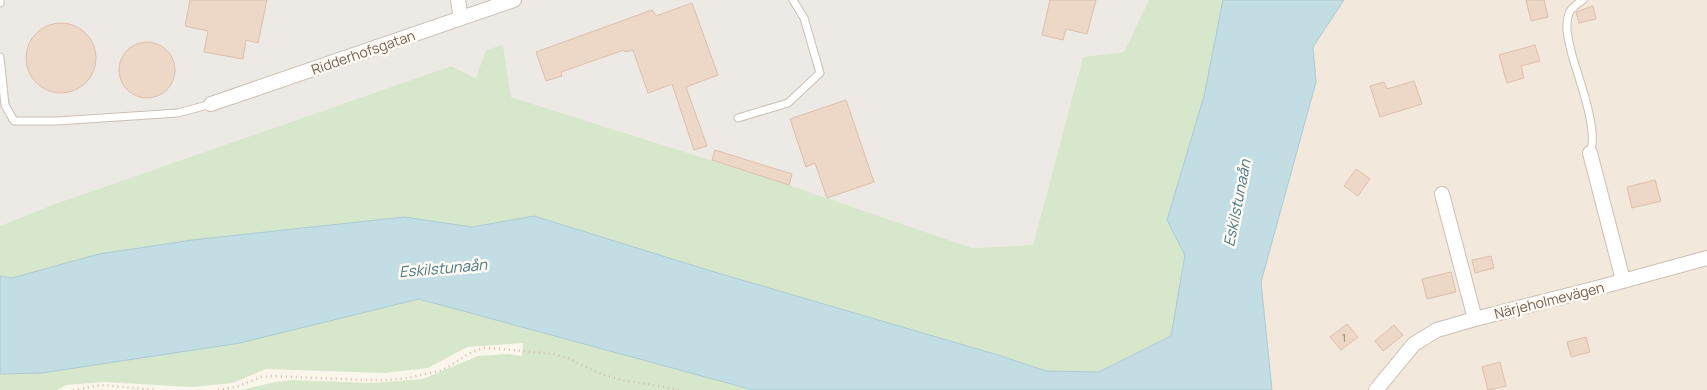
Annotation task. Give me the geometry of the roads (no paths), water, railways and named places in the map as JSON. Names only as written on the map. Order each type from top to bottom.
[{"type":"street","points":[[458,0],[461,18]]},
{"type":"street","name":"Ridderhofsgatan","points":[[212,104],[514,0]]},
{"type":"street","name":"Närjeholmevägen","points":[[1590,153],[1623,280]]},
{"type":"street","name":"Närjeholmevägen","points":[[1442,194],[1475,318]]},
{"type":"street","name":"Närjeholmevägen","points":[[1376,390],[1414,344],[1437,330],[1475,318],[1597,288],[1707,258]]},
{"type":"lane","points":[[738,118],[788,103],[820,73],[804,18],[793,0]]},
{"type":"lane","points":[[1582,0],[1569,12],[1566,26],[1590,121],[1593,137],[1590,153]]},
{"type":"lane","points":[[0,58],[5,105],[14,121],[58,121],[178,113],[212,104]]},
{"type":"water","name":"Eskilstunaån","points":[[1223,0],[1344,0],[1313,47],[1316,82],[1261,282],[1272,390],[753,390],[419,299],[240,343],[42,373],[0,374],[0,276],[12,278],[99,254],[192,240],[404,217],[472,227],[534,216],[1046,371],[1099,372],[1171,336],[1185,255],[1167,220],[1204,96]]}]
